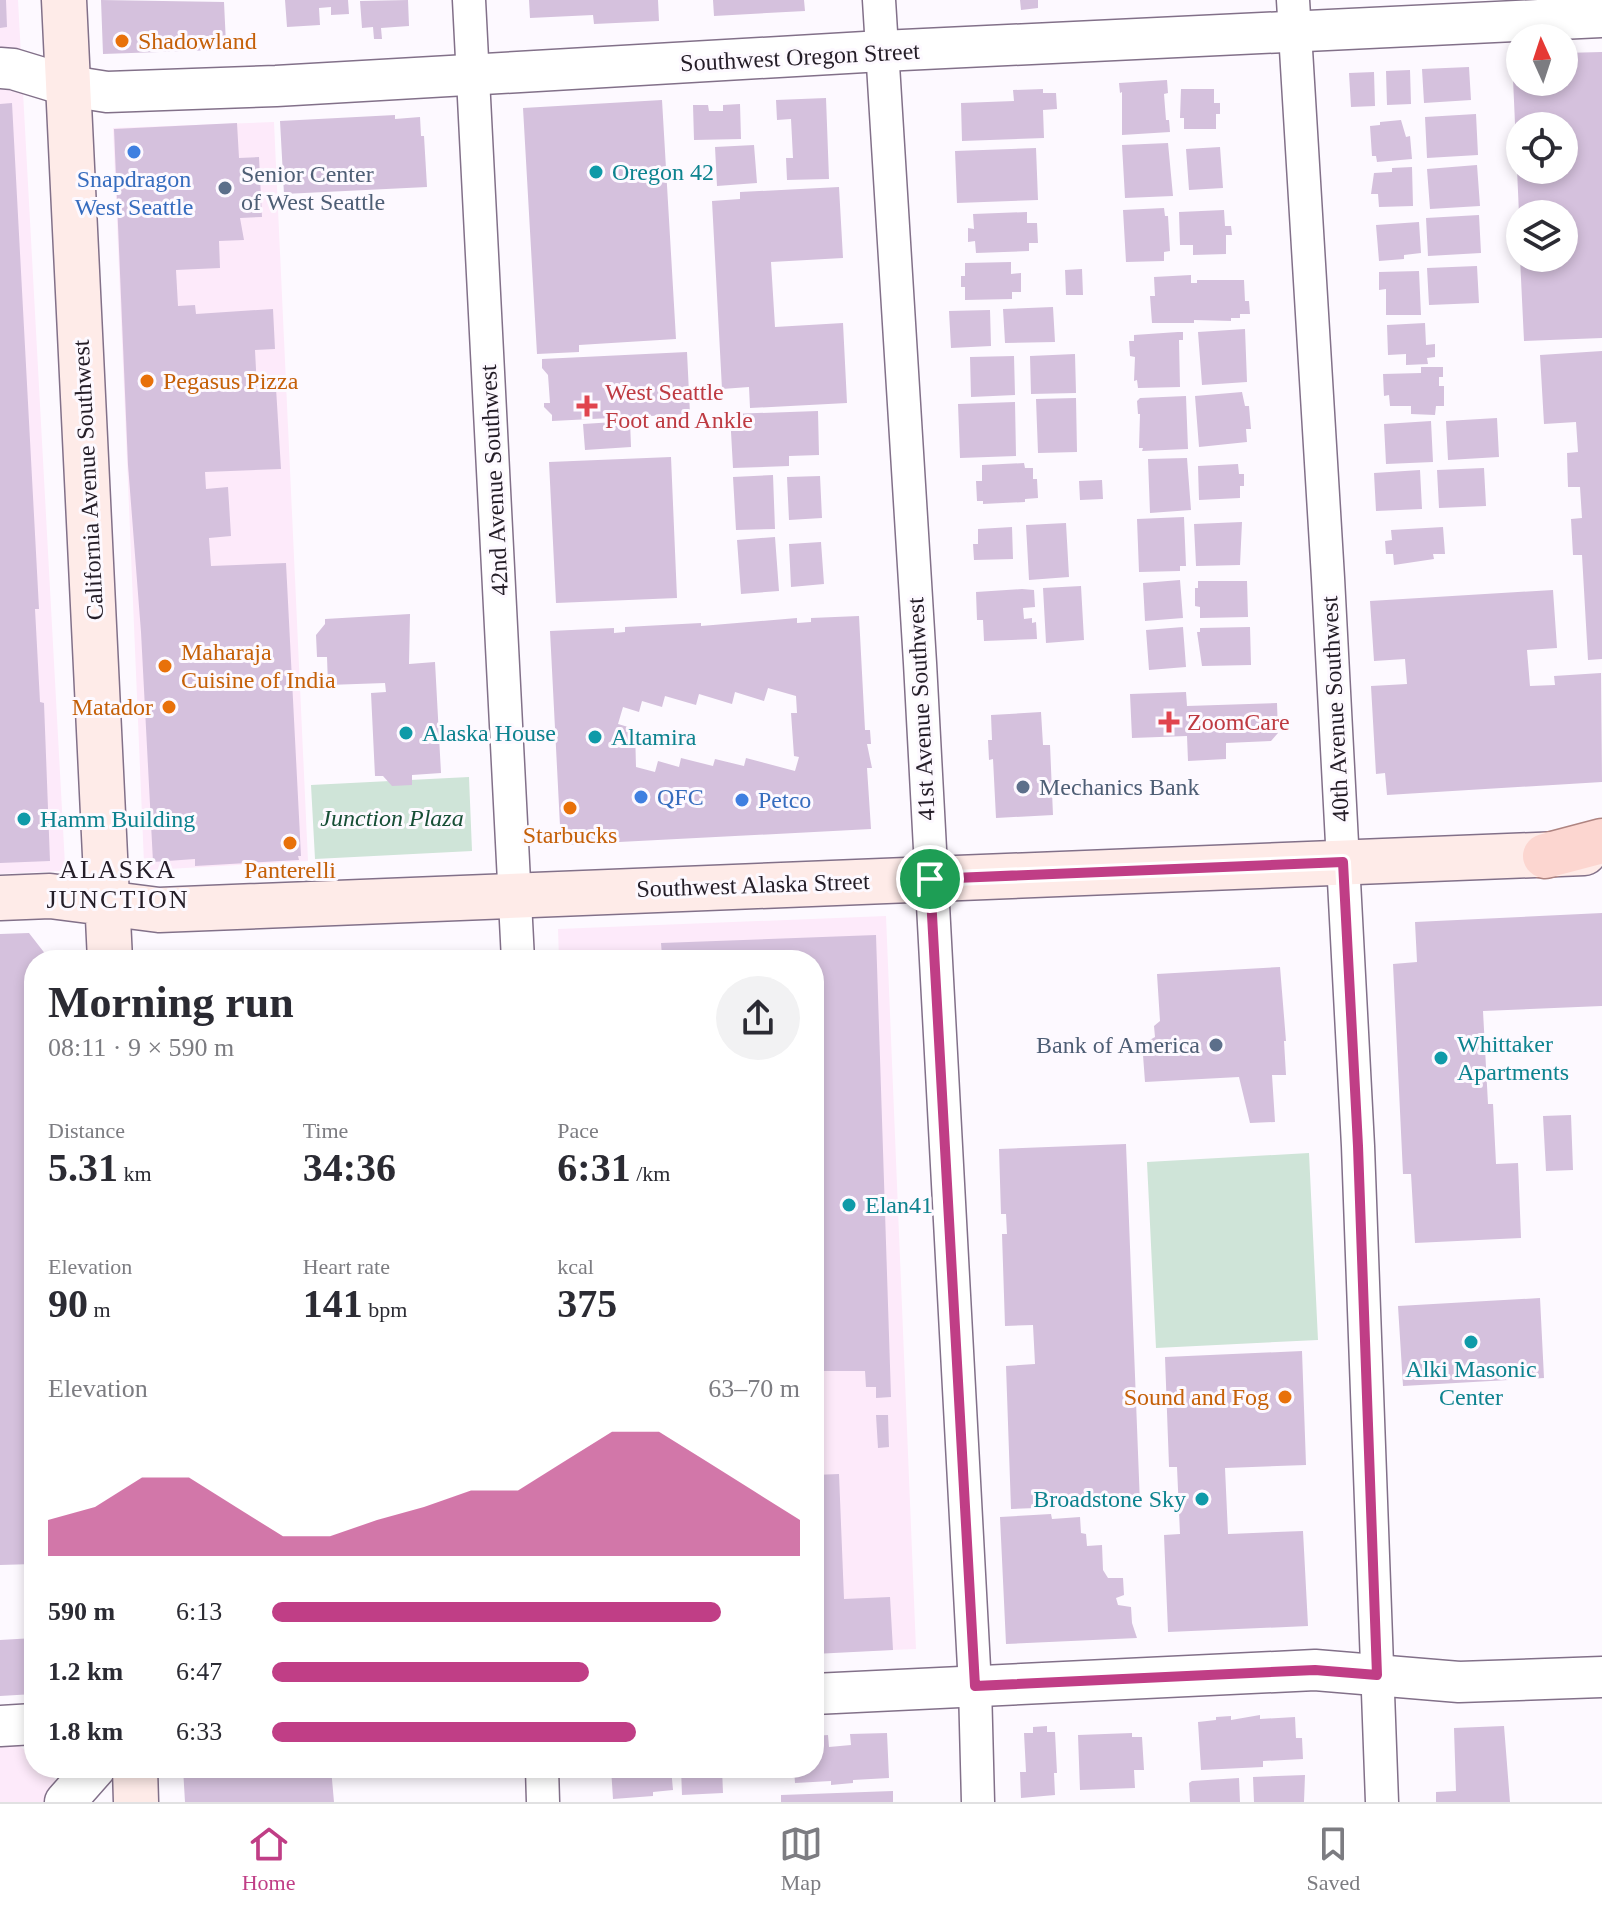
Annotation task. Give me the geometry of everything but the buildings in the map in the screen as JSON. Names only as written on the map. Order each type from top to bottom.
[{"type":"main road","name":"California Avenue Southwest","points":[[64,0],[110,950]]},
{"type":"main road","points":[[1545,856],[1602,841]]},
{"type":"main road","name":"Southwest Alaska Street","points":[[0,898],[50,896],[159,910],[1602,852]]},
{"type":"main road","points":[[135,1778],[136,1802]]},
{"type":"street","name":"42nd Avenue Southwest","points":[[469,0],[518,950]]},
{"type":"street","name":"41st Avenue Southwest","points":[[879,0],[920,663],[975,1686],[978,1802]]},
{"type":"street","name":"Southwest Oregon Street","points":[[0,68],[69,86],[107,92],[882,51],[1294,16],[1602,17]]},
{"type":"street","name":"40th Avenue Southwest","points":[[1294,16],[1359,1174],[1382,1802]]},
{"type":"street","points":[[824,1694],[1315,1670],[1459,1682],[1602,1677]]},
{"type":"street","points":[[0,1726],[24,1725]]},
{"type":"street","points":[[65,1802],[86,1778]]},
{"type":"street","points":[[542,1778],[543,1802]]},
{"type":"shaded area","points":[[0,0],[18,0],[65,865],[62,871],[0,874]]},
{"type":"shaded area","points":[[274,122],[308,861],[150,870],[144,863],[113,128]]},
{"type":"shaded area","points":[[886,916],[916,1649],[824,1653],[824,950],[559,950],[558,929]]},
{"type":"shaded area","points":[[18,1744],[24,1750],[24,1778],[54,1778],[70,1802],[0,1802],[0,1745]]},
{"type":"green space","name":"Junction Plaza","points":[[469,777],[472,851],[315,859],[311,785]]},
{"type":"green space","points":[[1309,1153],[1318,1340],[1156,1348],[1147,1162]]},
{"type":"place","name":"Shadowland","points":[[122,41]]},
{"type":"place","name":"Snapdragon West Seattle","points":[[134,152]]},
{"type":"place","name":"Oregon 42","points":[[596,172]]},
{"type":"place","name":"Senior Center of West Seattle","points":[[225,188]]},
{"type":"place","name":"Pegasus Pizza","points":[[147,381]]},
{"type":"place","name":"West Seattle Foot and Ankle","points":[[587,406]]},
{"type":"place","name":"Maharaja Cuisine of India","points":[[165,666]]},
{"type":"place","name":"Matador","points":[[169,707]]},
{"type":"place","name":"ZoomCare","points":[[1169,722]]},
{"type":"place","name":"Alaska House","points":[[406,733]]},
{"type":"place","name":"Altamira","points":[[595,737]]},
{"type":"place","name":"Mechanics Bank","points":[[1023,787]]},
{"type":"place","name":"QFC","points":[[641,797]]},
{"type":"place","name":"Petco","points":[[742,800]]},
{"type":"place","name":"Starbucks","points":[[570,808]]},
{"type":"place","name":"Hamm Building","points":[[24,819]]},
{"type":"place","name":"Panterelli","points":[[290,843]]},
{"type":"place","name":"Bank of America","points":[[1216,1045]]},
{"type":"place","name":"Whittaker Apartments","points":[[1441,1058]]},
{"type":"place","name":"Elan41","points":[[849,1205]]},
{"type":"place","name":"Alki Masonic Center","points":[[1471,1342]]},
{"type":"place","name":"Sound and Fog","points":[[1285,1397]]},
{"type":"place","name":"Broadstone Sky","points":[[1202,1499]]},
{"type":"district","name":"ALASKA JUNCTION","points":[[118,884]]},
{"type":"route","points":[[1343,862],[1358,1146],[1377,1675],[1315,1670],[975,1686],[930,879],[1343,862]]}]
